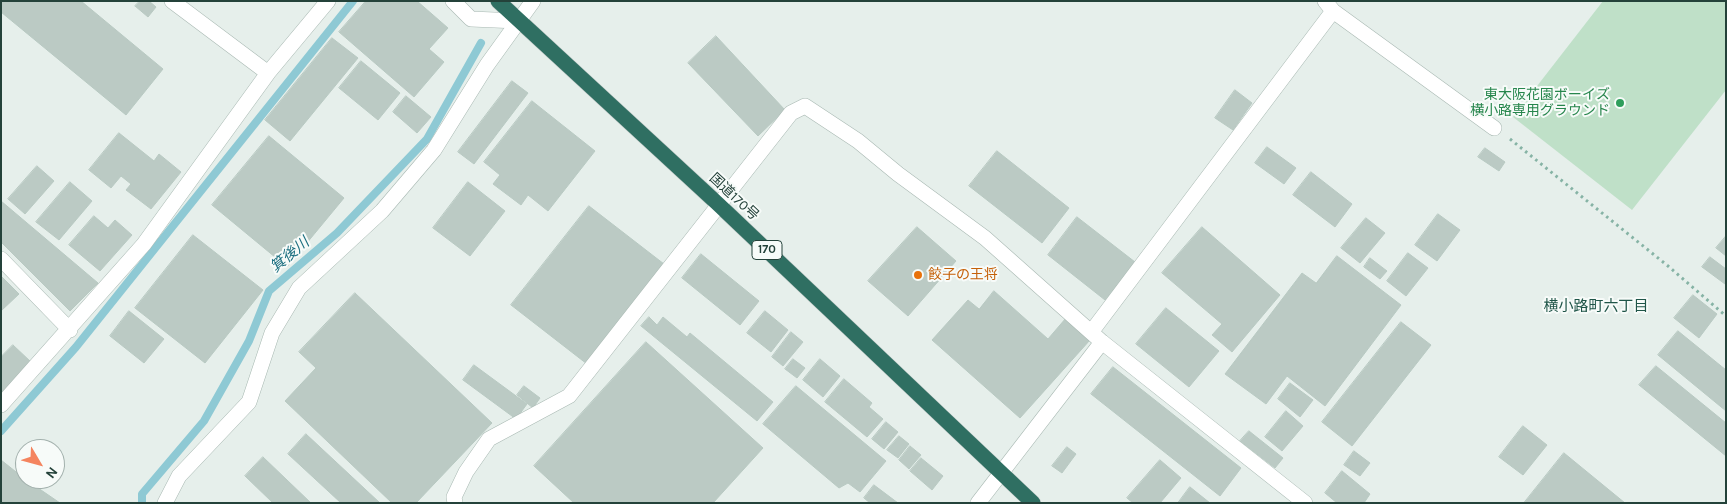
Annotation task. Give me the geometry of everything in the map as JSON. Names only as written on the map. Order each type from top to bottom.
[{"type":"highway","name":"国道170号","points":[[498,1],[718,204],[1033,503]]},
{"type":"street","points":[[172,1],[268,73]]},
{"type":"street","points":[[1,405],[70,330],[144,244],[268,73],[328,1]]},
{"type":"street","points":[[453,1],[471,19],[518,21]]},
{"type":"street","points":[[516,1],[518,21]]},
{"type":"street","points":[[165,503],[179,476],[249,402],[272,334],[299,288],[382,211],[434,150],[487,65],[533,1]]},
{"type":"street","points":[[978,503],[1329,6],[1494,128]]},
{"type":"street","points":[[456,503],[454,497],[466,472],[489,439],[569,396],[791,113],[805,106],[858,141],[898,174],[986,238],[1097,337],[1305,503]]},
{"type":"street","points":[[1,259],[70,330]]},
{"type":"path","points":[[1494,128],[1528,152],[1726,316]]},
{"type":"green space","name":"東大阪花園ボーイズ 横小路専用グラウンド","points":[[1603,1],[1726,1],[1726,90],[1632,210],[1513,117]]},
{"type":"building","points":[[1,1],[81,1],[163,69],[126,115],[1,12]]},
{"type":"building","points":[[140,1],[149,1],[156,7],[148,17],[135,6]]},
{"type":"building","points":[[366,1],[417,1],[448,28],[429,49],[444,62],[414,97],[339,32]]},
{"type":"building","points":[[716,36],[785,110],[758,136],[688,63]]},
{"type":"building","points":[[332,38],[358,58],[290,141],[265,120]]},
{"type":"building","points":[[361,61],[400,93],[378,120],[339,88]]},
{"type":"building","points":[[512,81],[528,93],[474,164],[458,152]]},
{"type":"building","points":[[1235,90],[1252,103],[1233,130],[1215,118]]},
{"type":"building","points":[[406,96],[431,117],[417,133],[393,112]]},
{"type":"building","points":[[532,101],[595,151],[548,211],[528,195],[521,205],[493,184],[500,175],[484,162]]},
{"type":"building","points":[[119,133],[154,161],[159,154],[181,172],[151,209],[126,190],[131,184],[121,176],[111,188],[89,170]]},
{"type":"building","points":[[269,136],[344,198],[287,267],[212,205]]},
{"type":"building","points":[[1267,147],[1296,168],[1284,184],[1255,163]]},
{"type":"building","points":[[1485,148],[1505,162],[1499,171],[1478,157]]},
{"type":"building","points":[[997,151],[1069,208],[1042,243],[969,186]]},
{"type":"building","points":[[37,166],[54,181],[25,214],[8,199]]},
{"type":"building","points":[[1311,172],[1352,204],[1335,227],[1293,195]]},
{"type":"building","points":[[70,182],[92,201],[59,240],[36,222]]},
{"type":"building","points":[[468,182],[505,211],[470,256],[433,228]]},
{"type":"building","points":[[1,201],[98,283],[70,311],[1,242]]},
{"type":"building","points":[[589,206],[664,264],[587,364],[511,305]]},
{"type":"building","points":[[1438,214],[1460,230],[1437,261],[1415,245]]},
{"type":"building","points":[[94,216],[108,228],[115,220],[132,235],[100,271],[69,245]]},
{"type":"building","points":[[1077,217],[1135,262],[1105,300],[1048,255]]},
{"type":"building","points":[[1366,218],[1385,233],[1360,263],[1341,248]]},
{"type":"building","points":[[917,227],[956,261],[908,316],[868,281]]},
{"type":"building","points":[[1202,227],[1280,295],[1232,352],[1212,335],[1222,324],[1162,273]]},
{"type":"building","points":[[193,235],[263,290],[205,363],[135,308]]},
{"type":"building","points":[[1726,236],[1726,256],[1716,248]]},
{"type":"building","points":[[1408,253],[1428,268],[1406,296],[1387,281]]},
{"type":"building","points":[[701,254],[759,301],[740,325],[682,278]]},
{"type":"building","points":[[1337,256],[1401,305],[1325,406],[1287,376],[1266,404],[1225,374],[1302,273],[1316,283]]},
{"type":"building","points":[[1710,257],[1726,269],[1725,284],[1702,267]]},
{"type":"building","points":[[1370,258],[1387,271],[1380,279],[1364,267]]},
{"type":"building","points":[[1,276],[19,294],[1,311]]},
{"type":"building","points":[[994,291],[1048,339],[1066,318],[1090,340],[1020,418],[932,340],[968,300],[979,309]]},
{"type":"building","points":[[355,293],[492,423],[416,503],[392,503],[285,401],[316,368],[299,352]]},
{"type":"building","points":[[1693,295],[1717,314],[1699,338],[1674,318]]},
{"type":"building","points":[[1166,308],[1219,351],[1189,387],[1136,344]]},
{"type":"building","points":[[129,311],[164,339],[144,363],[110,336]]},
{"type":"building","points":[[765,311],[788,330],[771,352],[747,333]]},
{"type":"building","points":[[649,317],[657,325],[663,317],[687,337],[690,333],[773,402],[757,421],[641,326]]},
{"type":"building","points":[[1401,322],[1431,345],[1352,446],[1322,422]]},
{"type":"building","points":[[1678,331],[1726,370],[1726,411],[1658,355]]},
{"type":"building","points":[[791,332],[803,342],[783,366],[772,357]]},
{"type":"building","points":[[646,342],[763,448],[713,503],[574,503],[534,466]]},
{"type":"building","points":[[13,345],[31,362],[1,395],[1,357]]},
{"type":"building","points":[[793,359],[805,368],[797,378],[785,369]]},
{"type":"building","points":[[820,359],[840,376],[823,397],[803,380]]},
{"type":"building","points":[[474,365],[527,404],[516,419],[463,380]]},
{"type":"building","points":[[1656,366],[1726,423],[1726,456],[1639,385]]},
{"type":"building","points":[[1113,367],[1241,468],[1220,496],[1091,394]]},
{"type":"building","points":[[844,379],[872,403],[869,407],[883,419],[867,437],[825,402]]},
{"type":"building","points":[[1290,383],[1313,400],[1300,417],[1278,399]]},
{"type":"building","points":[[524,386],[540,398],[533,408],[517,395]]},
{"type":"building","points":[[796,386],[886,461],[860,492],[848,483],[839,488],[763,424]]},
{"type":"building","points":[[1286,411],[1303,426],[1282,451],[1265,437]]},
{"type":"building","points":[[886,422],[898,432],[884,449],[872,439]]},
{"type":"building","points":[[1523,426],[1547,445],[1523,475],[1499,457]]},
{"type":"building","points":[[1249,431],[1283,458],[1275,468],[1240,441]]},
{"type":"building","points":[[306,434],[380,503],[341,503],[288,454]]},
{"type":"building","points":[[899,436],[909,444],[898,458],[887,450]]},
{"type":"building","points":[[910,446],[921,455],[909,469],[899,460]]},
{"type":"building","points":[[1067,447],[1076,454],[1062,473],[1052,466]]},
{"type":"building","points":[[1354,451],[1370,463],[1360,476],[1344,465]]},
{"type":"building","points":[[1564,453],[1625,503],[1524,503]]},
{"type":"building","points":[[263,457],[311,503],[273,503],[245,476]]},
{"type":"building","points":[[921,458],[943,476],[932,490],[910,471]]},
{"type":"building","points":[[1,460],[15,471],[15,489],[40,489],[60,503],[1,503]]},
{"type":"building","points":[[1160,460],[1181,478],[1160,503],[1133,503],[1127,498]]},
{"type":"building","points":[[1342,471],[1370,494],[1364,503],[1337,503],[1325,493]]},
{"type":"building","points":[[874,485],[898,503],[870,503],[864,498]]},
{"type":"building","points":[[1190,487],[1210,503],[1178,503]]},
{"type":"waterway","points":[[1,431],[76,347],[353,1]]},
{"type":"waterway","name":"箕後川","points":[[142,503],[142,494],[204,421],[249,341],[269,291],[337,233],[427,139],[481,43]]},
{"type":"place","name":"東大阪花園ボーイズ 横小路専用グラウンド","points":[[1620,103]]},
{"type":"place","name":"餃子の王将","points":[[918,275]]},
{"type":"district","name":"横小路町六丁目","points":[[1596,307]]}]
